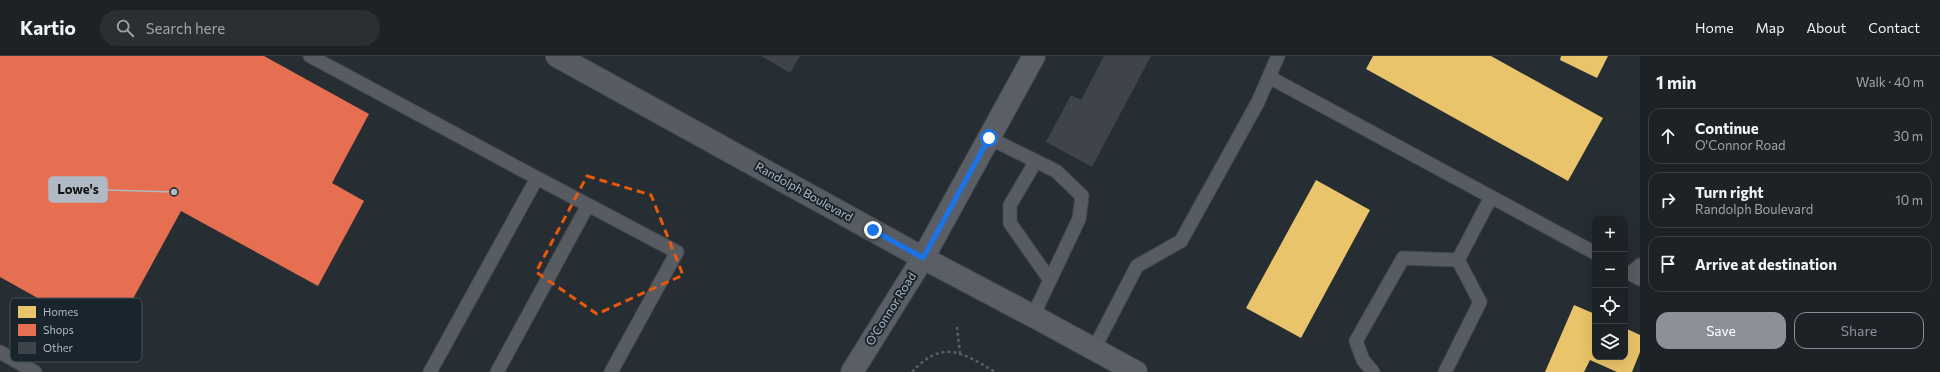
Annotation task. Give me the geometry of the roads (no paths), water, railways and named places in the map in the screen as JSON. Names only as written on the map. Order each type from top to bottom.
[{"type":"main road","name":"O'Connor Road","points":[[852,372],[923,258],[1034,56]]},
{"type":"main road","name":"Randolph Boulevard","points":[[923,258],[1136,372]]},
{"type":"street","name":"Randolph Boulevard","points":[[557,56],[923,258]]},
{"type":"lane","points":[[310,56],[677,252],[611,372]]},
{"type":"lane","points":[[1094,349],[1137,266],[1181,241],[1258,102],[1278,56]]},
{"type":"lane","points":[[1269,77],[1592,252]]},
{"type":"lane","points":[[989,138],[1056,171],[1082,196],[1079,219],[1033,316]]},
{"type":"lane","points":[[1036,161],[1010,205],[1010,223],[1050,280]]},
{"type":"lane","points":[[430,372],[537,178]]},
{"type":"lane","points":[[1458,260],[1491,197]]},
{"type":"lane","points":[[497,372],[588,205]]},
{"type":"lane","points":[[1373,372],[1363,360],[1356,341],[1403,258],[1458,260]]},
{"type":"lane","points":[[1446,372],[1480,302],[1458,260]]},
{"type":"lane","points":[[0,352],[10,361]]},
{"type":"lane","points":[[17,368],[36,372]]},
{"type":"place","name":"Lowe's","points":[[174,192]]}]
